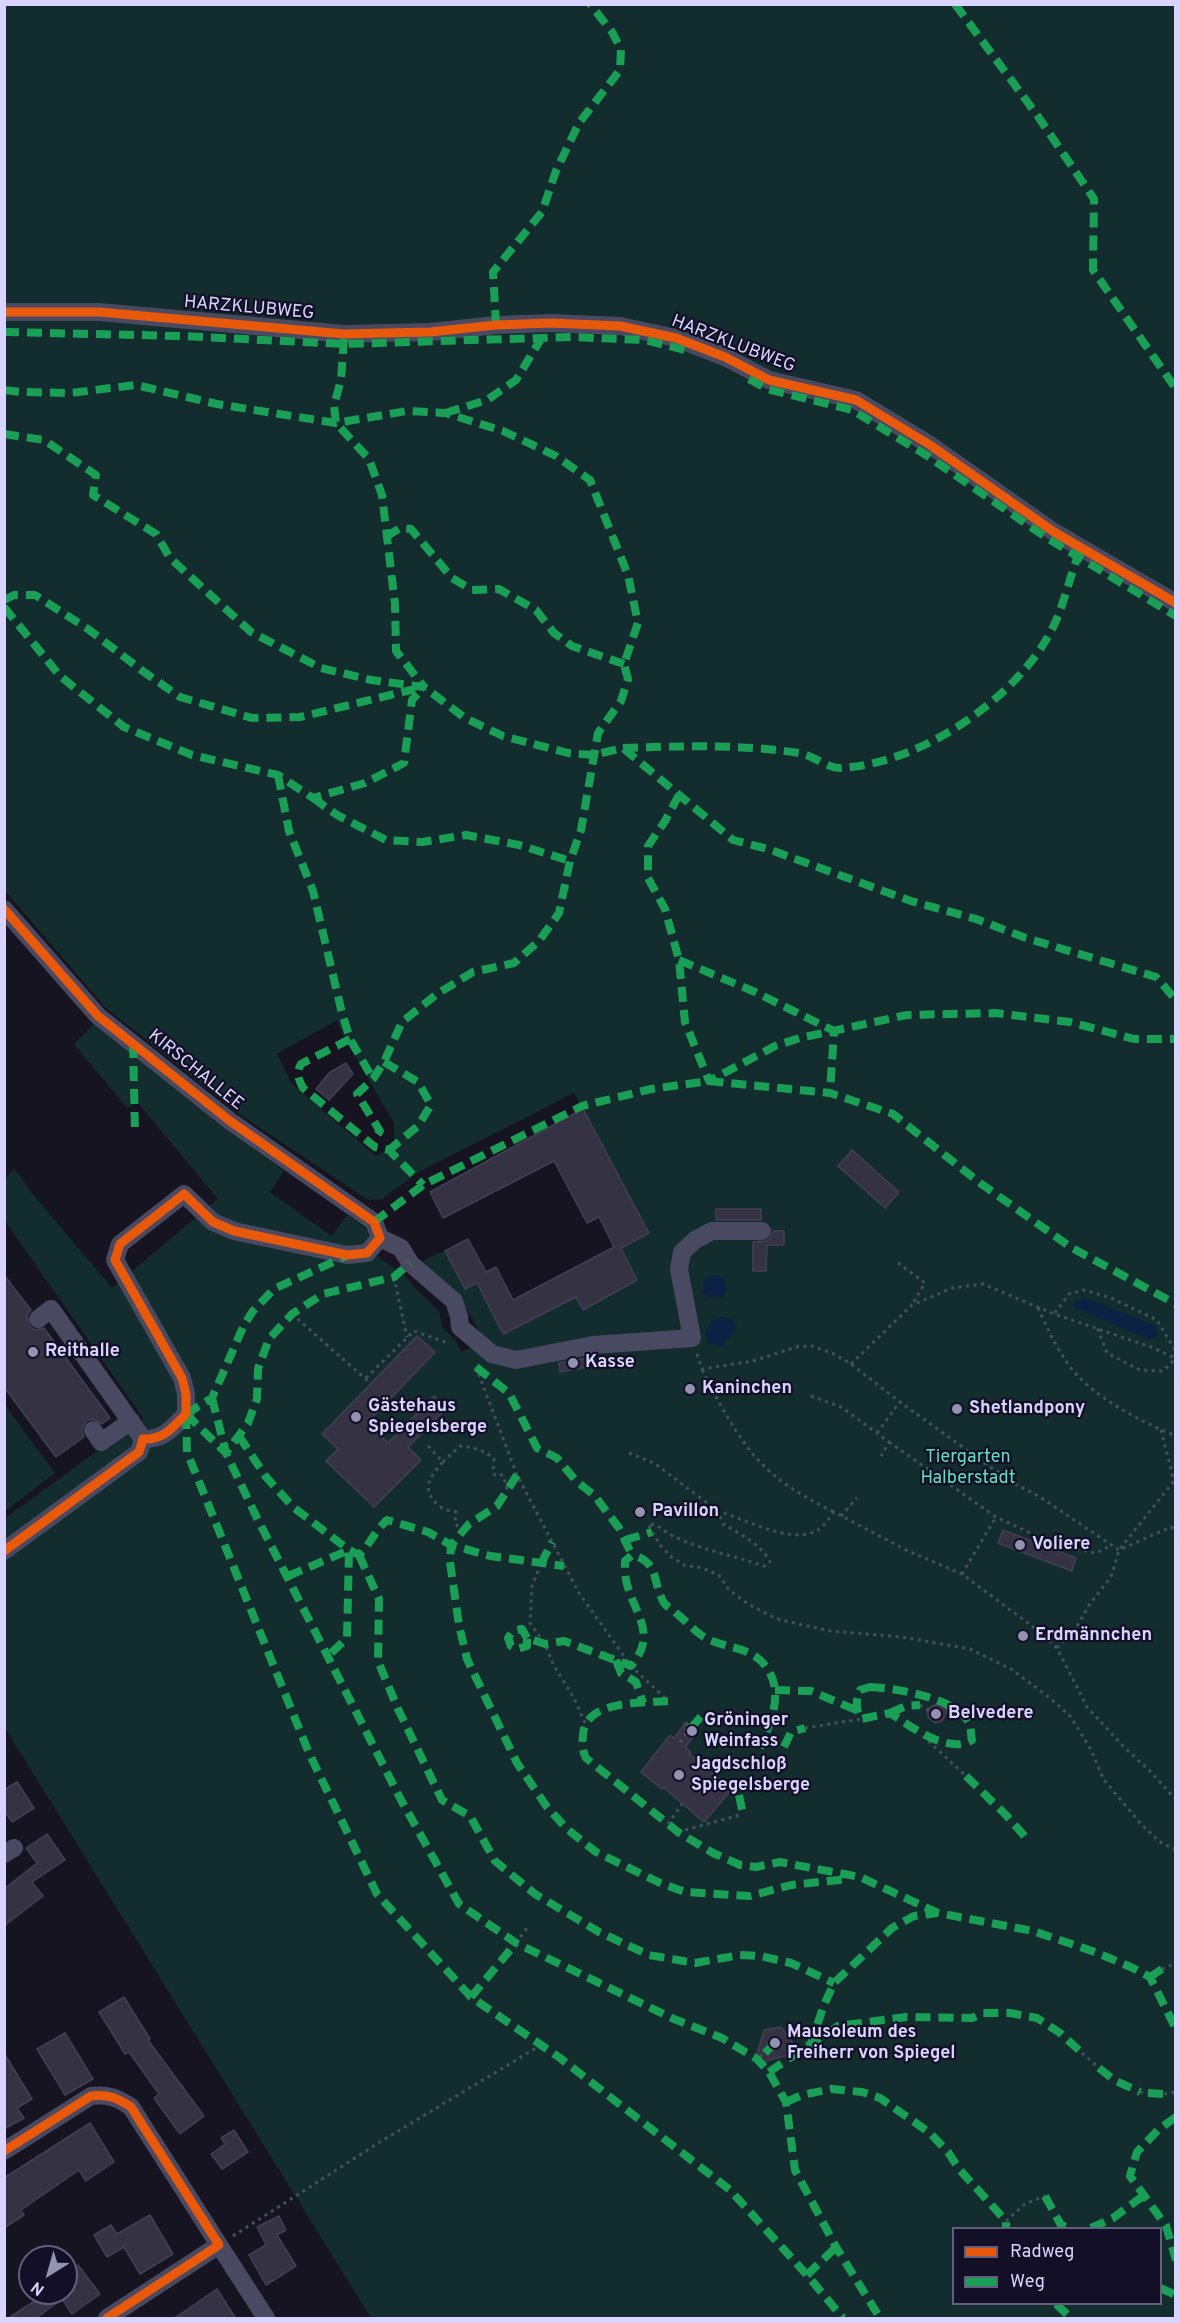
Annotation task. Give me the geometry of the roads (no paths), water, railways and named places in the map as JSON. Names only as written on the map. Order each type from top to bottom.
[{"type":"street","name":"HARZKLUBWEG","points":[[4,312],[99,312],[344,334],[430,332],[496,325],[551,323],[620,326],[676,338],[725,357],[769,380],[856,400],[930,445],[1054,532],[1176,603]]},
{"type":"street","name":"KIRSCHALLEE","points":[[4,909],[99,1016],[230,1121],[374,1222],[380,1238]]},
{"type":"street","points":[[143,1439],[155,1440],[166,1434],[186,1414],[186,1394],[182,1378],[116,1260],[120,1244],[184,1194],[213,1222],[234,1231],[347,1255],[367,1252],[380,1238],[401,1248],[410,1263],[454,1301],[460,1327],[492,1354],[516,1360],[593,1345],[692,1338],[679,1269],[682,1252],[696,1240],[712,1231],[762,1231]]},
{"type":"street","points":[[38,1320],[51,1309],[143,1439]]},
{"type":"street","points":[[86,1385],[105,1387]]},
{"type":"street","points":[[93,1430],[101,1442],[131,1421]]},
{"type":"street","points":[[4,1551],[139,1452],[143,1439]]},
{"type":"street","points":[[4,2151],[92,2096],[105,2094],[121,2100],[131,2107],[266,2319]]},
{"type":"street","points":[[107,2319],[219,2245]]},
{"type":"water","points":[[719,1275],[726,1285],[724,1296],[712,1298],[702,1293],[704,1280]]},
{"type":"water","points":[[1085,1298],[1156,1327],[1158,1337],[1148,1339],[1074,1308],[1074,1301]]},
{"type":"water","points":[[722,1317],[730,1319],[737,1327],[721,1347],[708,1343],[705,1334],[712,1320]]},
{"type":"place","name":"Reithalle","points":[[33,1352]]},
{"type":"place","name":"Kasse","points":[[573,1363]]},
{"type":"place","name":"Kaninchen","points":[[690,1389]]},
{"type":"place","name":"Shetlandpony","points":[[957,1409]]},
{"type":"place","name":"Gästehaus Spiegelsberge","points":[[356,1417]]},
{"type":"place","name":"Pavillon","points":[[640,1512]]},
{"type":"place","name":"Voliere","points":[[1020,1545]]},
{"type":"place","name":"Erdmännchen","points":[[1023,1636]]},
{"type":"place","name":"Belvedere","points":[[936,1714]]},
{"type":"place","name":"Gröninger Weinfass","points":[[692,1731]]},
{"type":"place","name":"Jagdschloß Spiegelsberge","points":[[679,1775]]},
{"type":"place","name":"Mausoleum des Freiherr von Spiegel","points":[[775,2043]]},
{"type":"park label","name":"Tiergarten Halberstadt","points":[[968,1468]]}]
